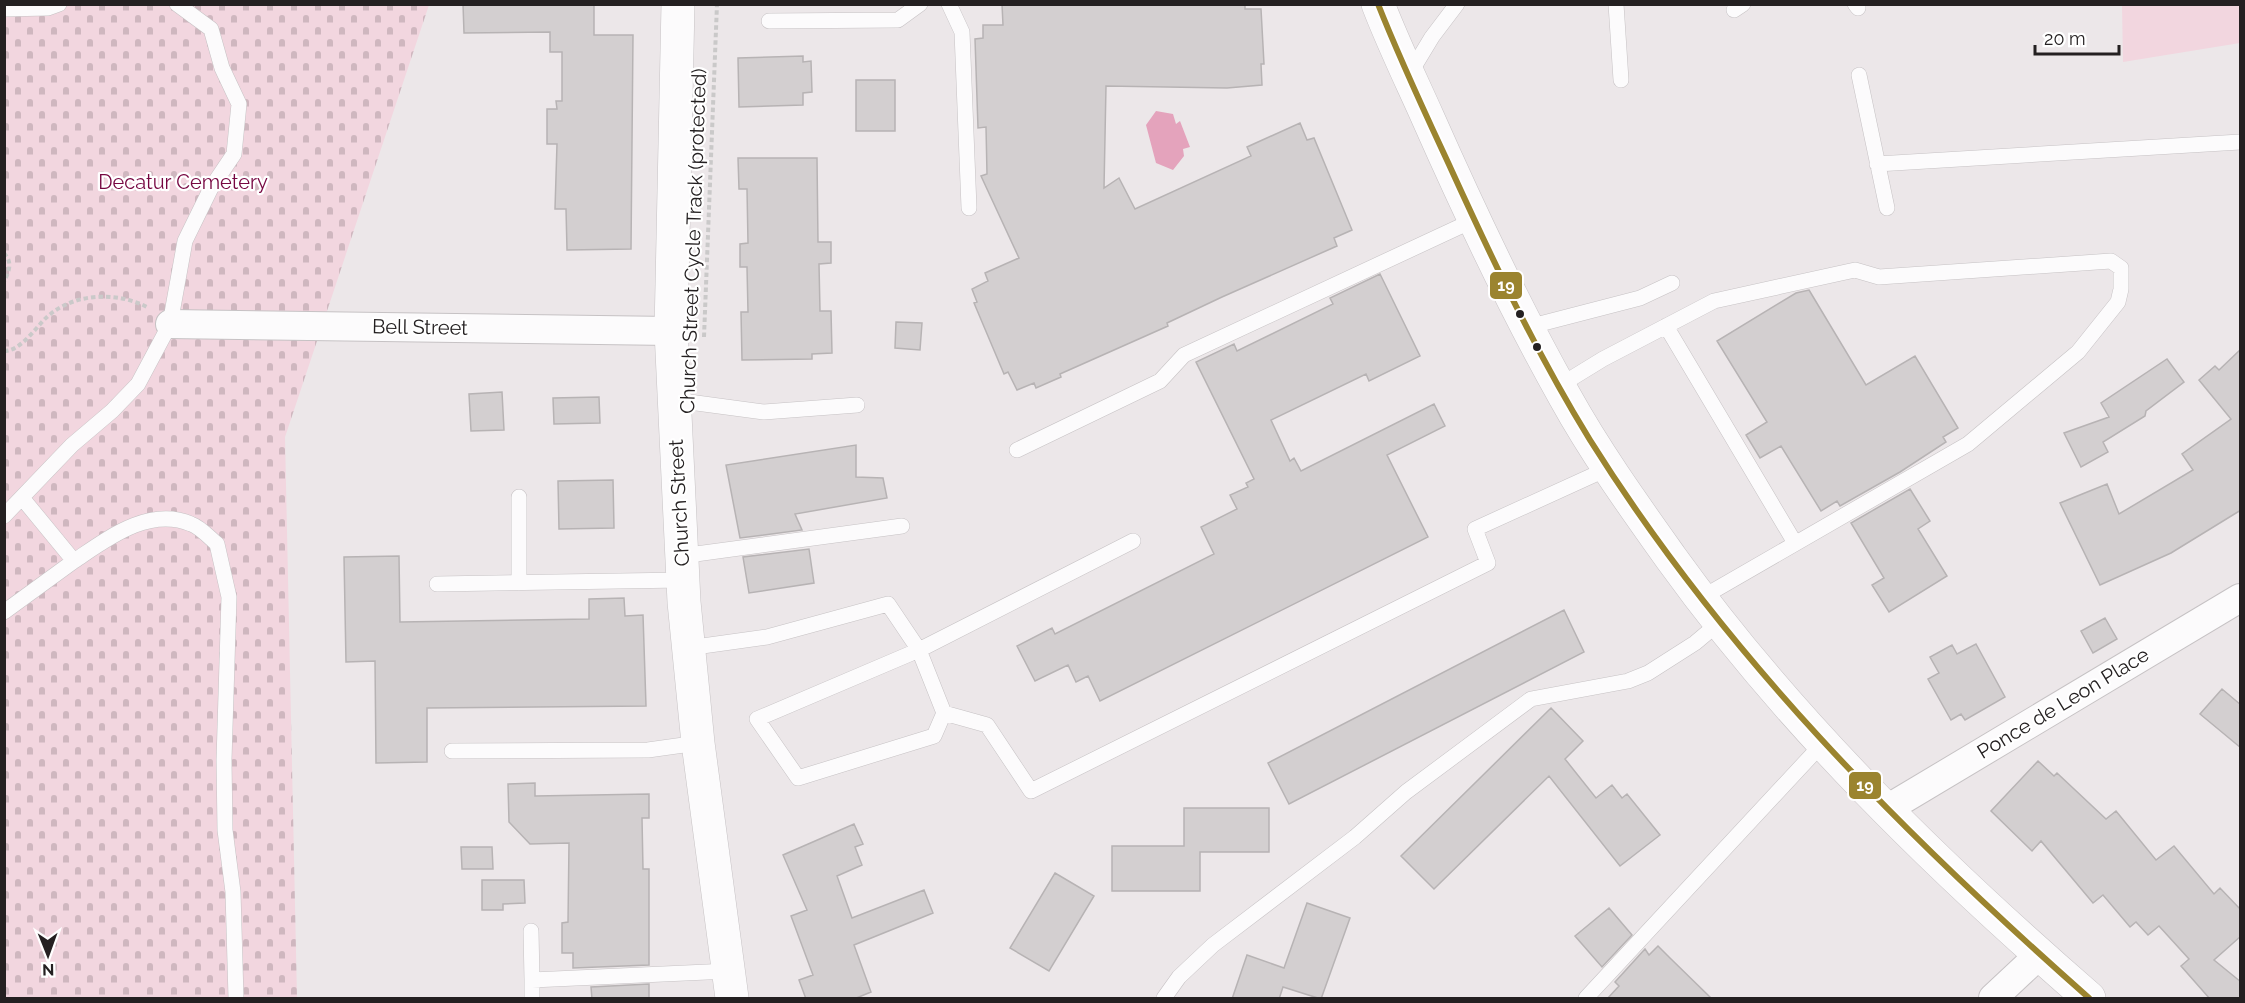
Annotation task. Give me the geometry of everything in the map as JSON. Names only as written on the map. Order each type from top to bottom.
[{"type":"main road","name":"Church Street","points":[[678,4],[670,331],[682,568],[698,743],[730,985]]},
{"type":"main road","points":[[1378,4],[1474,220],[1559,386],[1609,468],[1710,610],[1780,695],[1887,808],[2039,955],[2089,999]]},
{"type":"street","name":"Bell Street","points":[[159,316],[670,331]]},
{"type":"street","name":"Ponce de Leon Place","points":[[1887,808],[2241,598]]},
{"type":"street","points":[[1993,999],[2039,955]]},
{"type":"lane","points":[[4,9],[48,8],[59,4]]},
{"type":"lane","points":[[4,516],[23,499],[72,445],[138,384],[185,241],[211,188],[234,154],[239,104],[222,68],[211,29],[177,4]]},
{"type":"lane","points":[[769,21],[898,20],[920,4]]},
{"type":"lane","points":[[949,4],[962,32],[969,208]]},
{"type":"lane","points":[[1409,75],[1432,37],[1457,4]]},
{"type":"lane","points":[[1616,4],[1622,80]]},
{"type":"lane","points":[[1859,75],[1887,208]]},
{"type":"lane","points":[[1877,164],[2241,142]]},
{"type":"lane","points":[[1017,450],[1160,381],[1184,355],[1474,220]]},
{"type":"lane","points":[[1164,999],[1179,977],[1213,945],[1355,837],[1406,792],[1531,699],[1628,681],[1648,673],[1695,643],[1710,610],[1795,543],[1968,444],[2069,360],[2118,302],[2121,289],[2121,268],[2111,261],[1879,277],[1855,270],[1714,301],[1603,359],[1559,386]]},
{"type":"lane","points":[[1528,327],[1640,298],[1672,283]]},
{"type":"lane","points":[[1666,326],[1795,543]]},
{"type":"lane","points":[[674,400],[764,412],[857,405]]},
{"type":"lane","points":[[944,713],[987,725],[1031,790],[1488,563],[1476,529],[1609,468]]},
{"type":"lane","points":[[519,496],[519,583]]},
{"type":"lane","points":[[23,499],[75,561]]},
{"type":"lane","points":[[4,612],[114,534],[140,523],[166,518],[191,524],[217,544],[229,597],[225,830],[233,892],[236,999]]},
{"type":"lane","points":[[437,584],[519,583],[682,568],[902,526]]},
{"type":"lane","points":[[688,648],[767,637],[888,604],[919,650],[944,713],[934,736],[798,778],[758,719],[919,650],[1133,541]]},
{"type":"lane","points":[[1586,999],[1824,742]]},
{"type":"lane","points":[[452,751],[648,750],[698,743]]},
{"type":"lane","points":[[531,931],[532,999]]},
{"type":"lane","points":[[532,980],[730,985]]},
{"type":"path","name":"Church Street Cycle Track (protected)","points":[[704,344],[717,4]]},
{"type":"path","points":[[4,253],[10,259],[10,270],[4,282]]},
{"type":"path","points":[[4,351],[9,351],[20,343],[62,306],[80,299],[115,297],[159,316]]},
{"type":"green space","name":"Decatur Cemetery","points":[[5,5],[429,5],[285,437],[297,998],[5,998]]},
{"type":"green space","points":[[2122,5],[2240,5],[2240,43],[2123,62]]},
{"type":"shaded area","points":[[1156,111],[1173,114],[1176,124],[1180,121],[1190,147],[1183,149],[1184,156],[1173,170],[1156,163],[1146,125]]},
{"type":"building","points":[[463,4],[594,4],[594,35],[633,35],[631,249],[567,250],[566,209],[555,209],[557,144],[547,144],[547,109],[557,109],[556,101],[562,101],[562,52],[550,52],[550,32],[464,33]]},
{"type":"building","points":[[1002,4],[1245,4],[1245,9],[1261,9],[1264,64],[1261,64],[1262,85],[1227,88],[1106,86],[1104,188],[1119,178],[1135,209],[1251,156],[1247,147],[1300,123],[1307,140],[1314,138],[1352,230],[1334,238],[1337,246],[1167,323],[1168,326],[1060,374],[1061,377],[1036,388],[1034,383],[1017,390],[1008,372],[1004,374],[974,303],[977,302],[972,289],[988,281],[985,273],[1019,258],[981,176],[987,174],[986,127],[978,128],[975,39],[983,38],[983,25],[1003,25]]},
{"type":"building","points":[[803,56],[803,62],[811,61],[812,92],[803,93],[803,105],[739,107],[738,58]]},
{"type":"building","points":[[856,80],[895,80],[895,131],[856,131]]},
{"type":"building","points":[[738,158],[817,158],[818,242],[831,242],[831,263],[819,264],[820,311],[831,311],[832,353],[812,354],[812,359],[742,360],[741,312],[748,312],[747,267],[740,267],[740,244],[748,243],[747,189],[739,189]]},
{"type":"building","points":[[1380,274],[1420,356],[1369,381],[1366,374],[1271,420],[1290,461],[1294,458],[1301,471],[1434,404],[1445,426],[1387,455],[1428,537],[1100,701],[1088,676],[1076,682],[1068,665],[1035,681],[1017,646],[1052,628],[1055,634],[1214,554],[1201,527],[1237,509],[1230,495],[1248,487],[1246,483],[1254,479],[1196,362],[1234,344],[1237,351],[1333,304],[1330,298]]},
{"type":"building","points":[[1809,290],[1866,385],[1915,356],[1958,428],[1943,437],[1946,442],[1900,472],[1840,506],[1837,501],[1821,511],[1781,446],[1760,458],[1746,435],[1767,422],[1717,341],[1796,293]]},
{"type":"building","points":[[896,322],[922,323],[920,350],[895,348]]},
{"type":"building","points":[[2241,349],[2241,510],[2171,553],[2100,585],[2060,503],[2107,484],[2119,514],[2193,470],[2182,454],[2231,419],[2199,380],[2215,366],[2219,370]]},
{"type":"building","points":[[2167,359],[2184,382],[2146,411],[2145,416],[2103,442],[2108,452],[2081,467],[2064,433],[2109,417],[2101,403]]},
{"type":"building","points":[[502,392],[504,430],[471,431],[469,394]]},
{"type":"building","points":[[599,397],[600,423],[554,424],[553,398]]},
{"type":"building","points":[[856,445],[856,477],[883,478],[887,498],[795,514],[802,530],[740,538],[726,465]]},
{"type":"building","points":[[613,480],[614,528],[559,529],[558,481]]},
{"type":"building","points":[[1910,489],[1930,521],[1918,529],[1947,576],[1889,612],[1872,585],[1884,578],[1851,523]]},
{"type":"building","points":[[809,549],[814,583],[749,593],[743,557]]},
{"type":"building","points":[[399,556],[400,622],[589,619],[589,599],[624,598],[625,616],[643,615],[646,706],[427,708],[427,762],[376,763],[375,661],[346,662],[344,557]]},
{"type":"building","points":[[1564,610],[1584,652],[1289,804],[1268,763]]},
{"type":"building","points":[[2105,618],[2117,639],[2093,653],[2081,631]]},
{"type":"building","points":[[1976,644],[2005,697],[1965,720],[1961,714],[1951,720],[1928,679],[1939,673],[1930,657],[1952,645],[1957,654]]},
{"type":"building","points":[[2222,689],[2241,705],[2241,748],[2200,714]]},
{"type":"building","points":[[1551,708],[1583,741],[1565,759],[1596,798],[1612,785],[1622,798],[1627,794],[1660,835],[1620,866],[1549,776],[1434,889],[1401,856]]},
{"type":"building","points":[[2038,761],[2054,776],[2057,773],[2106,819],[2116,811],[2156,860],[2174,846],[2214,894],[2220,888],[2241,910],[2241,936],[2214,960],[2241,982],[2241,999],[2210,999],[2181,966],[2189,959],[2159,926],[2148,935],[2136,922],[2130,927],[2103,895],[2093,903],[2041,841],[2032,851],[1991,811]]},
{"type":"building","points":[[535,783],[535,796],[649,794],[649,818],[642,818],[643,869],[649,869],[649,965],[573,968],[573,953],[562,953],[562,923],[568,922],[569,843],[530,844],[509,822],[508,784]]},
{"type":"building","points":[[1184,808],[1269,808],[1269,852],[1200,852],[1200,891],[1112,891],[1112,846],[1184,846]]},
{"type":"building","points":[[854,824],[863,844],[855,847],[862,865],[837,876],[852,918],[924,890],[933,913],[854,945],[871,992],[854,999],[806,999],[799,980],[813,975],[791,916],[807,910],[783,855]]},
{"type":"building","points":[[461,847],[492,847],[493,869],[462,869]]},
{"type":"building","points":[[1055,873],[1094,896],[1049,971],[1010,948]]},
{"type":"building","points":[[482,880],[524,880],[525,903],[503,904],[503,910],[482,910]]},
{"type":"building","points":[[1307,903],[1350,918],[1321,999],[1283,987],[1279,999],[1232,999],[1247,955],[1284,968]]},
{"type":"building","points":[[1609,908],[1632,935],[1602,967],[1575,936]]},
{"type":"building","points":[[1658,946],[1712,999],[1607,999],[1619,986],[1615,982],[1645,949],[1649,955]]},
{"type":"building","points":[[649,984],[649,999],[592,999],[591,987]]},
{"type":"transit line","name":"19","points":[[1378,4],[1467,204],[1534,341],[1590,440],[1642,519],[1757,667],[1819,737],[1951,871],[2089,998]]}]
